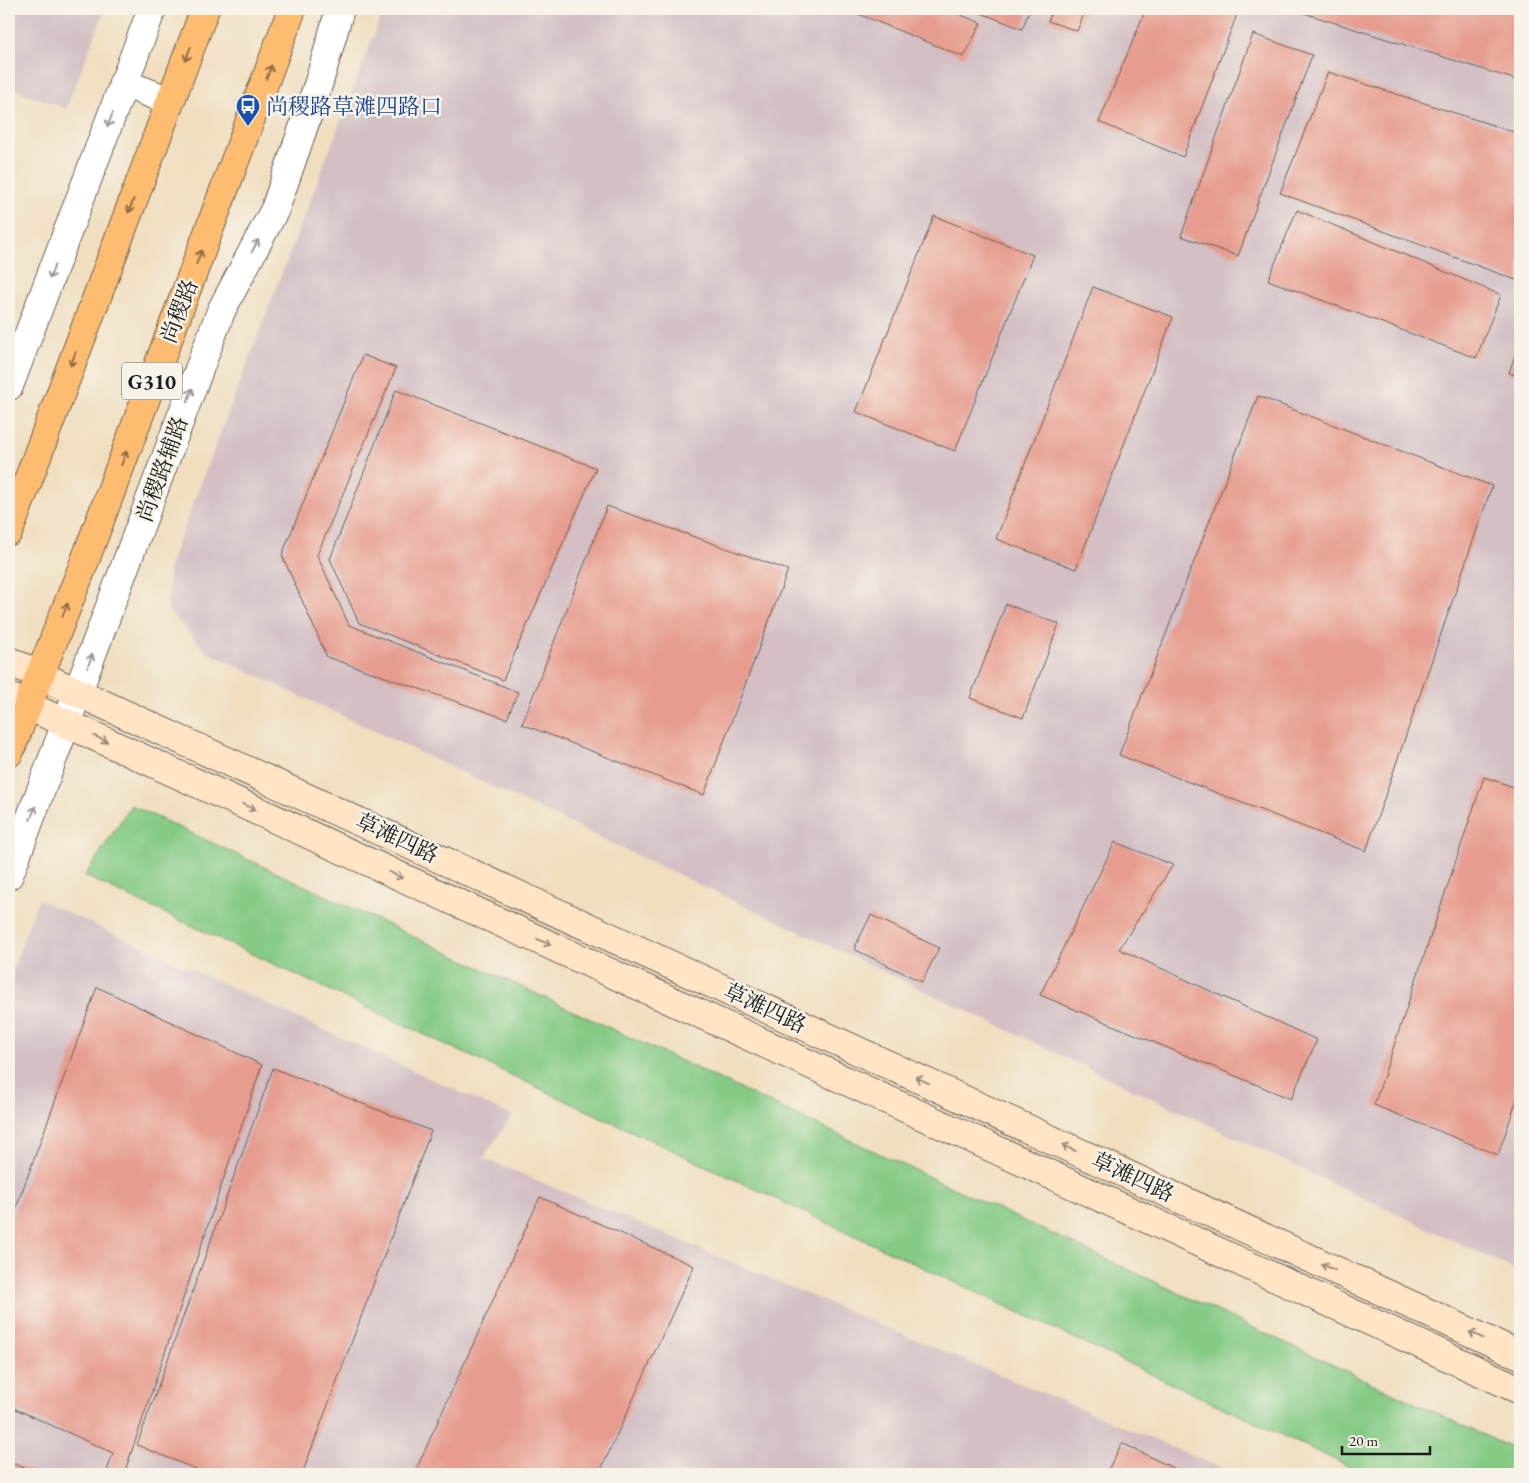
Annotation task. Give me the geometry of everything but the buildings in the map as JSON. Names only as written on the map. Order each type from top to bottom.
[{"type":"main road","points":[[9,530],[205,9]]},
{"type":"main road","name":"尚稷路","points":[[9,753],[18,702],[38,675],[81,570],[292,9]]},
{"type":"main road","name":"草滩四路","points":[[9,661],[1520,1356]]},
{"type":"main road","name":"草滩四路","points":[[18,702],[1520,1390]]},
{"type":"street","points":[[9,386],[152,9]]},
{"type":"street","name":"尚稷路辅路","points":[[9,875],[68,724],[78,692],[221,311],[274,209],[319,82],[340,9]]},
{"type":"street","points":[[123,83],[170,101]]},
{"type":"shaded area","points":[[9,9],[105,9],[66,109],[9,87]]},
{"type":"shaded area","points":[[384,9],[1520,9],[1520,1272],[207,652],[168,610],[169,566]]},
{"type":"shaded area","points":[[38,899],[512,1116],[483,1158],[1236,1474],[9,1474],[9,980]]},
{"type":"green space","points":[[131,805],[1520,1452],[1520,1474],[1365,1474],[85,876]]},
{"type":"place","name":"尚稷路草滩四路口","points":[[248,127]]}]
